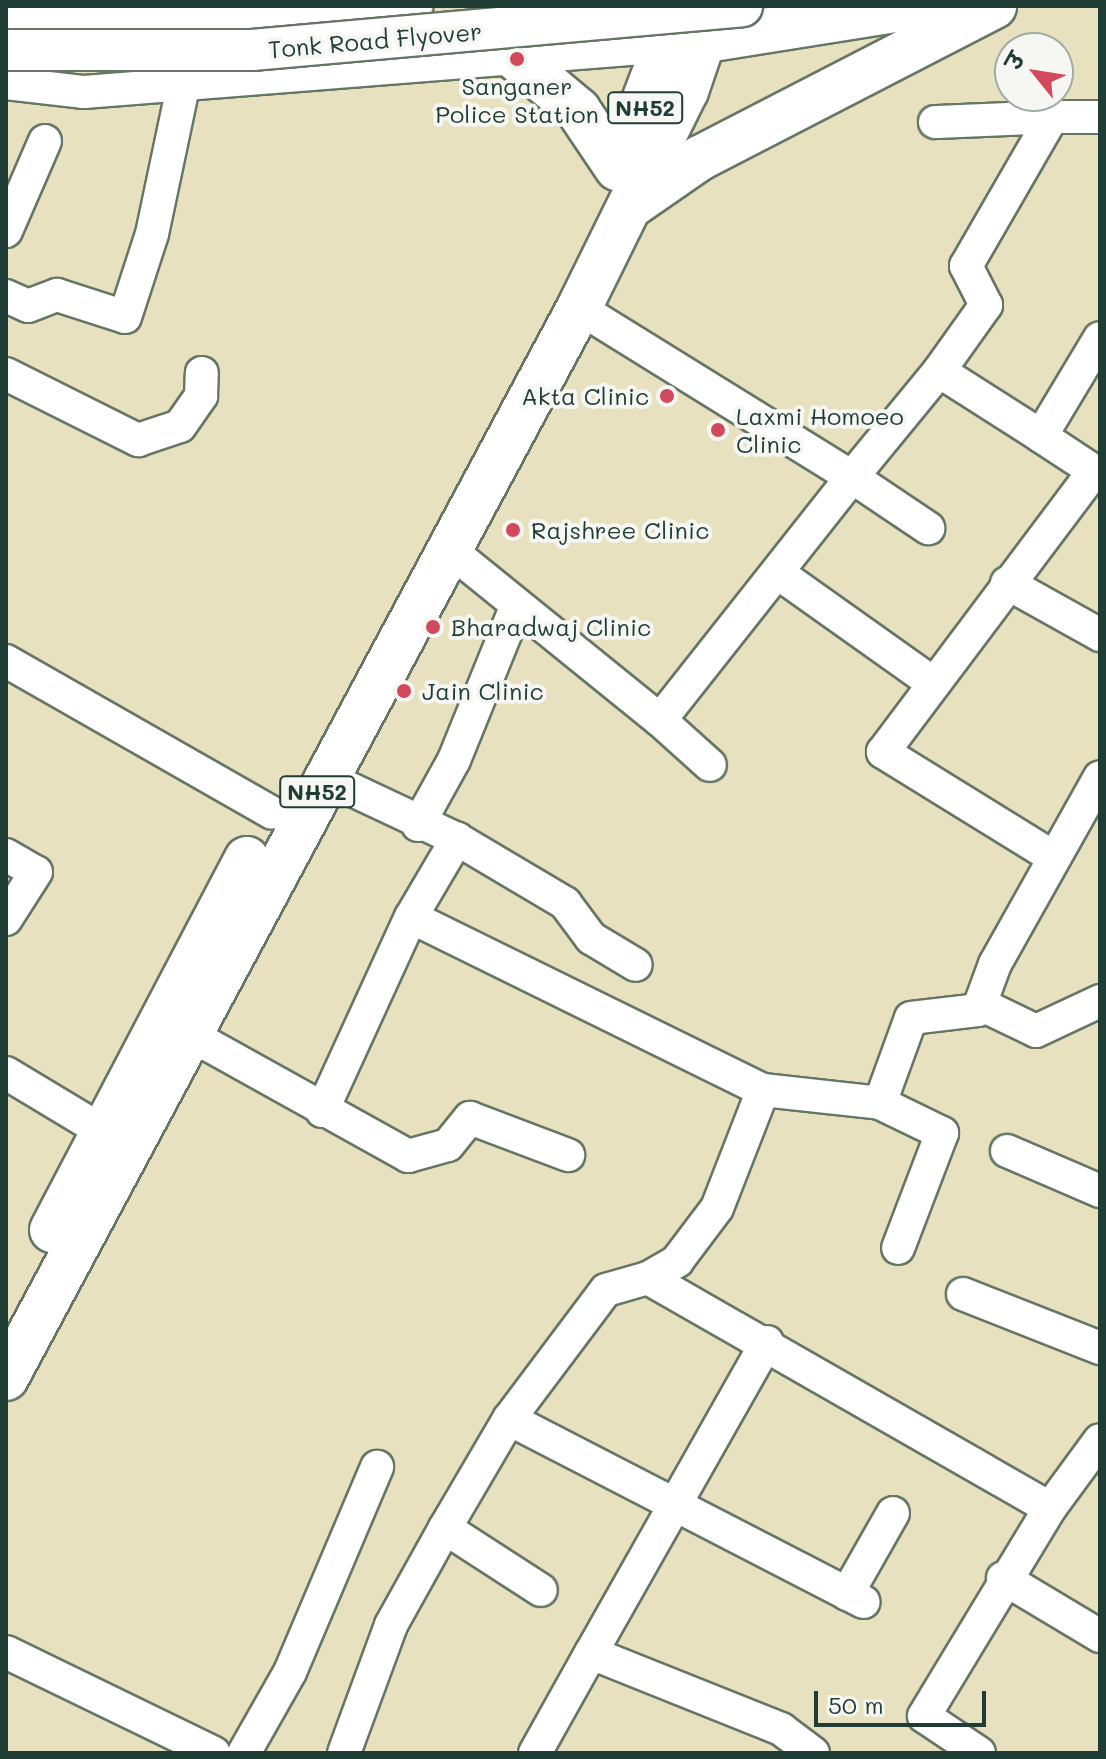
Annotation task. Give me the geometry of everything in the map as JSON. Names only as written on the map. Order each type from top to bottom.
[{"type":"highway","points":[[692,25],[922,6]]},
{"type":"highway","points":[[517,59],[578,110],[623,188],[700,158],[994,6]]},
{"type":"highway","name":"NH52","points":[[6,1378],[325,777],[451,551],[579,308],[623,188],[692,25]]},
{"type":"highway","name":"NH52","points":[[6,1326],[101,1130],[272,813],[623,188]]},
{"type":"main road","name":"Tonk Road Flyover","points":[[6,19],[169,23],[412,6]]},
{"type":"main road","name":"Tonk Road Flyover","points":[[6,50],[252,50],[742,6]]},
{"type":"street","points":[[6,83],[84,92],[517,59],[692,25]]},
{"type":"street","points":[[6,296],[28,306],[57,295],[125,317],[152,234],[184,82]]},
{"type":"street","points":[[660,720],[939,371],[986,305],[966,266],[1052,117]]},
{"type":"street","points":[[935,122],[1100,117]]},
{"type":"street","points":[[6,231],[45,141]]},
{"type":"street","points":[[579,308],[852,477],[928,528]]},
{"type":"street","points":[[1041,436],[1100,338]]},
{"type":"street","points":[[939,371],[1097,473],[1007,583],[883,752],[1053,857]]},
{"type":"street","points":[[6,374],[138,440],[180,426],[201,396],[202,373]]},
{"type":"street","points":[[451,551],[660,720],[710,765]]},
{"type":"street","points":[[778,573],[933,683]]},
{"type":"street","points":[[1007,583],[1100,635]]},
{"type":"street","points":[[418,825],[454,760],[517,605]]},
{"type":"street","points":[[6,661],[272,813]]},
{"type":"street","points":[[325,777],[418,825],[457,839],[565,903],[591,938],[636,965]]},
{"type":"street","points":[[980,1004],[1053,857],[1100,777]]},
{"type":"street","points":[[322,1111],[411,917],[457,839]]},
{"type":"street","points":[[6,855],[36,872],[6,919]]},
{"type":"street","points":[[411,917],[763,1090],[880,1103],[942,1133],[898,1248]]},
{"type":"street","points":[[880,1103],[911,1018],[980,1004],[1036,1031],[1100,1001]]},
{"type":"street","points":[[189,1034],[322,1111],[408,1156],[448,1145],[470,1118],[568,1155]]},
{"type":"street","points":[[6,1073],[101,1130]]},
{"type":"street","points":[[344,1753],[391,1625],[509,1419],[606,1290],[648,1278],[677,1261],[717,1208],[763,1090]]},
{"type":"street","points":[[1007,1151],[1100,1191]]},
{"type":"street","points":[[648,1278],[767,1342],[1050,1508]]},
{"type":"street","points":[[963,1294],[1100,1348]]},
{"type":"street","points":[[535,1753],[767,1342]]},
{"type":"street","points":[[509,1419],[672,1510],[855,1598],[893,1513]]},
{"type":"street","points":[[979,1753],[924,1716],[1003,1578],[1100,1440]]},
{"type":"street","points":[[244,1753],[290,1672],[377,1467]]},
{"type":"street","points":[[445,1528],[541,1590]]},
{"type":"street","points":[[1003,1578],[1100,1636]]},
{"type":"street","points":[[6,1652],[214,1753]]},
{"type":"street","points":[[591,1653],[781,1729],[813,1753]]},
{"type":"place","name":"Sanganer Police Station","points":[[517,59]]},
{"type":"place","name":"Akta Clinic","points":[[667,396]]},
{"type":"place","name":"Laxmi Homoeo Clinic","points":[[718,430]]},
{"type":"place","name":"Rajshree Clinic","points":[[513,530]]},
{"type":"place","name":"Bharadwaj Clinic","points":[[433,627]]},
{"type":"place","name":"Jain Clinic","points":[[404,691]]}]
